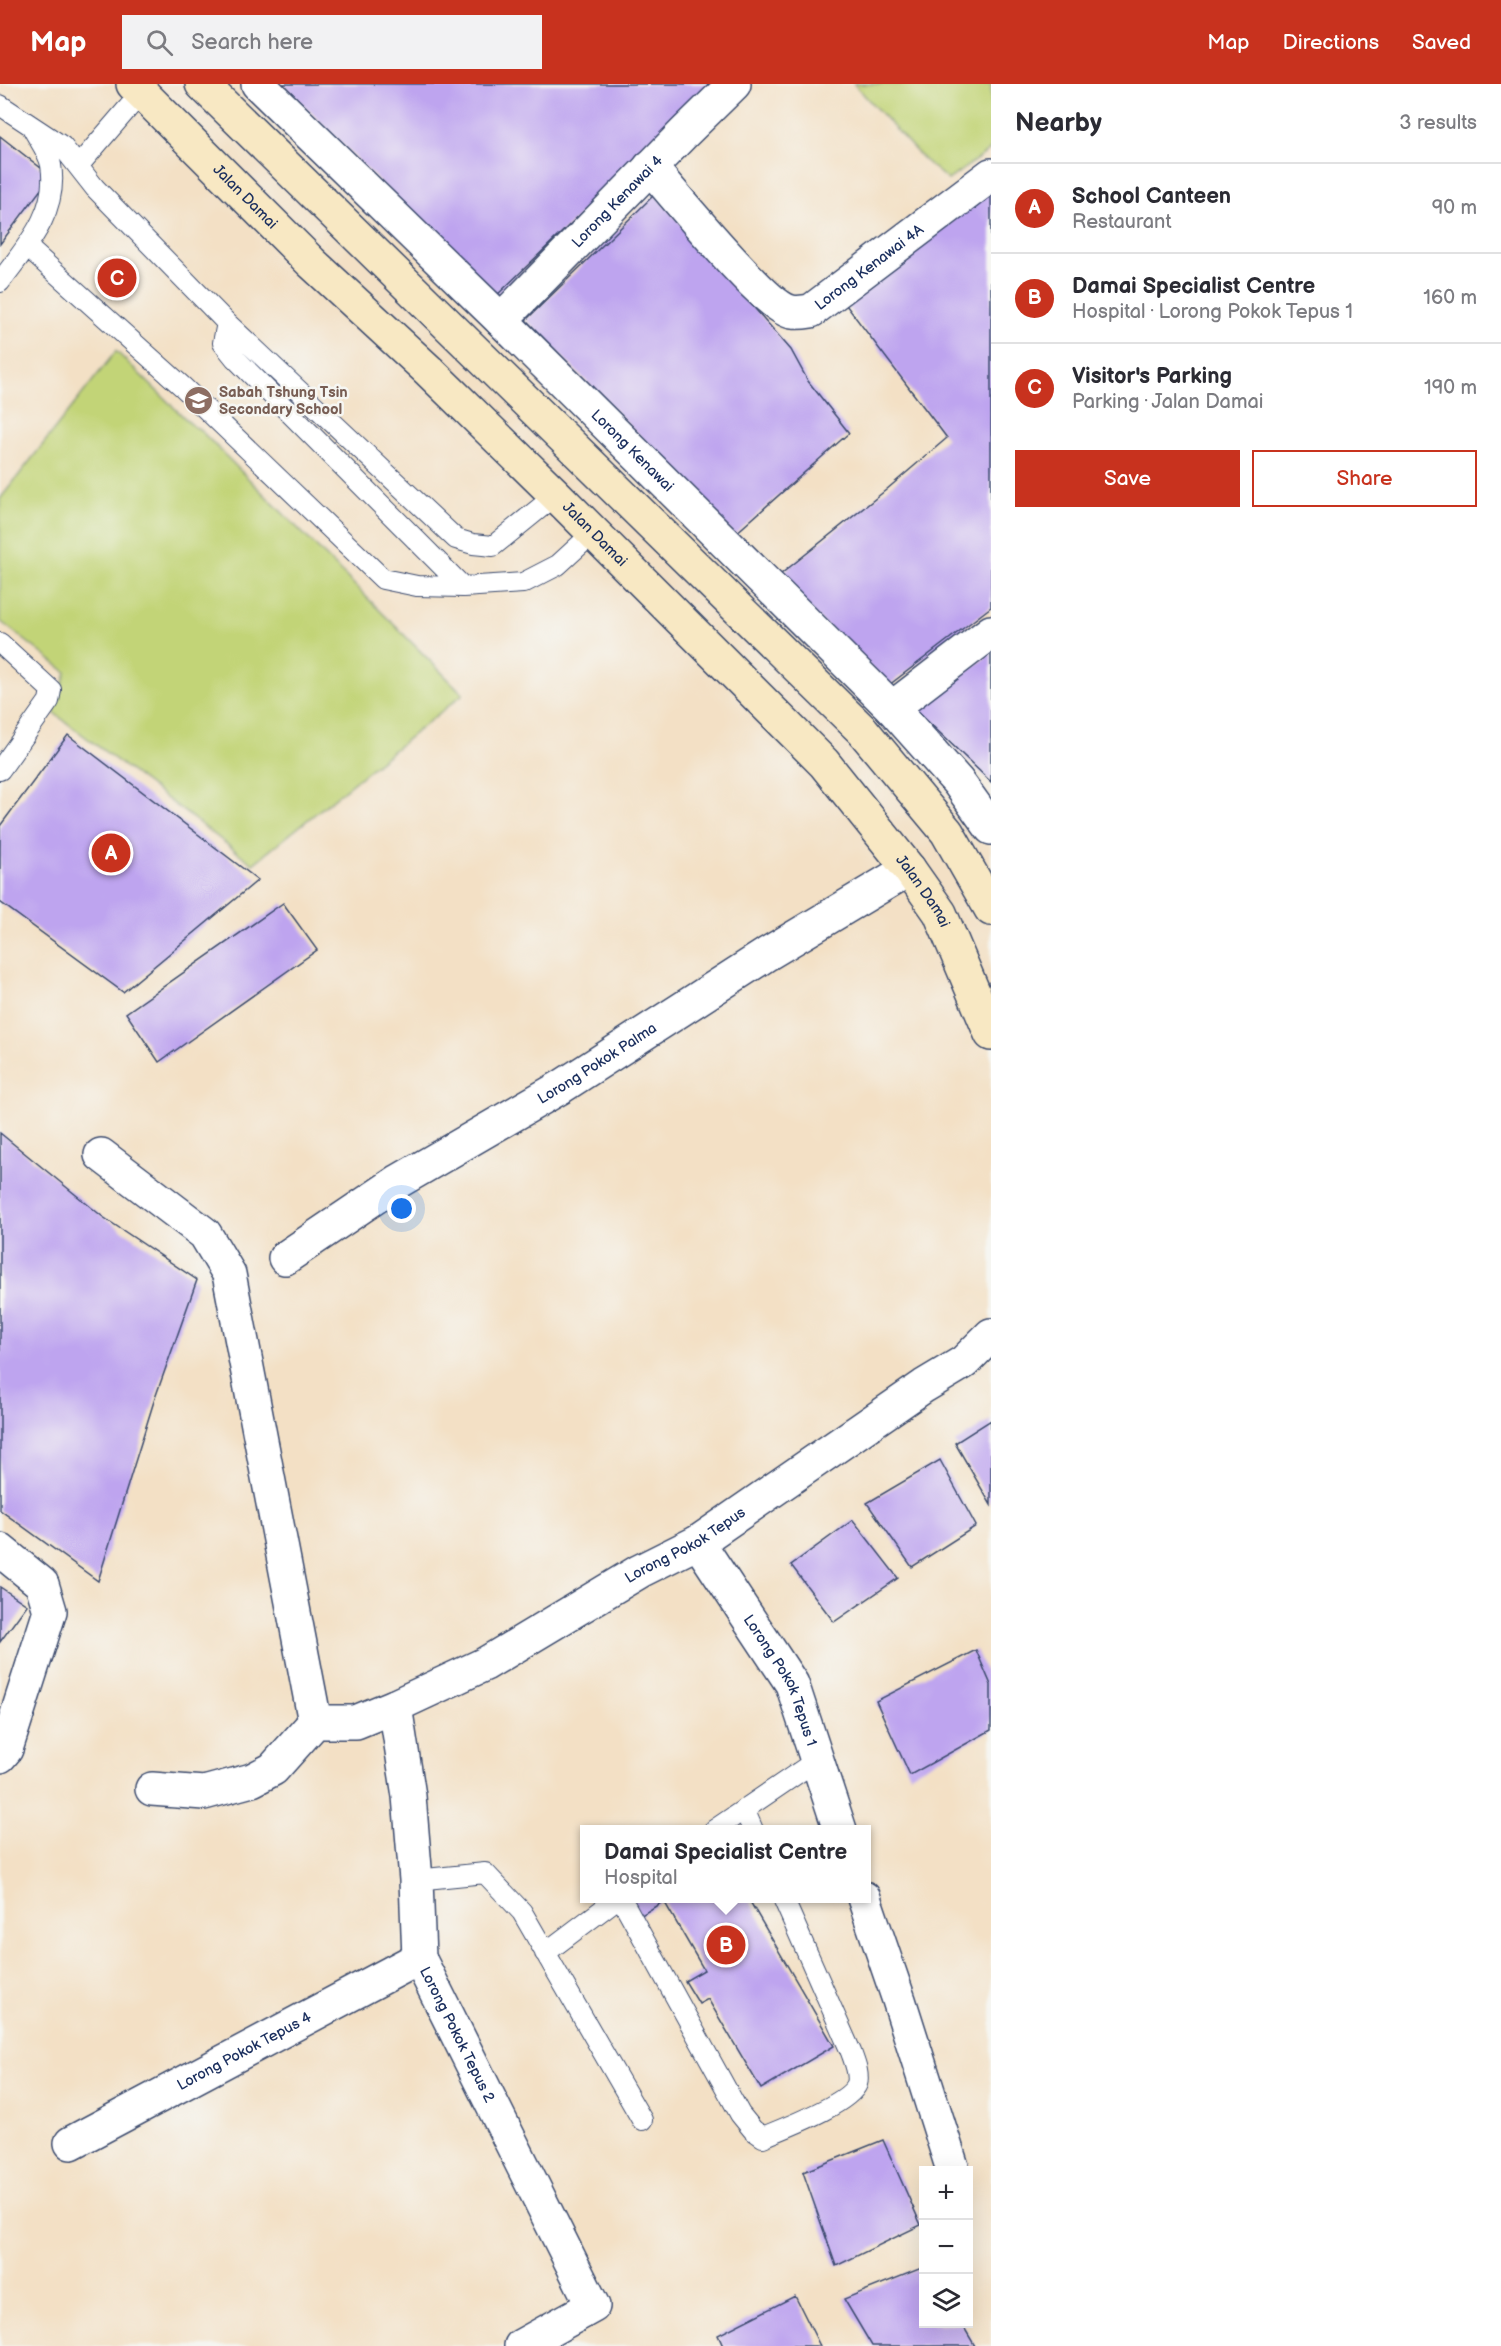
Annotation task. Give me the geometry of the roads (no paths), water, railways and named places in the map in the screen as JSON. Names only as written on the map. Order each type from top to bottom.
[{"type":"main road","points":[[202,84],[863,731],[947,832],[991,909]]},
{"type":"main road","name":"Jalan Damai","points":[[137,88],[312,262],[429,371],[594,532],[824,762],[909,869],[940,913],[991,1034]]},
{"type":"street","name":"Lorong Kenawai","points":[[258,84],[501,320],[892,708],[958,782],[991,828]]},
{"type":"street","name":"Lorong Kenawai 4","points":[[501,320],[650,166],[735,84]]},
{"type":"street","name":"Lorong Kenawai 4A","points":[[650,166],[762,292],[792,313],[811,311],[991,175]]},
{"type":"street","points":[[892,708],[991,632]]},
{"type":"street","name":"Lorong Pokok Palma","points":[[285,1258],[399,1181],[561,1087],[768,954],[909,869]]},
{"type":"street","points":[[101,1155],[205,1234],[229,1274],[315,1722],[273,1769],[252,1780],[204,1793],[152,1789]]},
{"type":"street","name":"Lorong Pokok Tepus","points":[[315,1722],[356,1722],[485,1664],[639,1570],[698,1542],[924,1386],[977,1359],[991,1335]]},
{"type":"street","name":"Lorong Pokok Tepus 1","points":[[698,1542],[792,1684],[838,1825]]},
{"type":"street","points":[[0,1550],[42,1584],[50,1611],[6,1749],[0,1756]]},
{"type":"street","name":"Lorong Pokok Tepus 2","points":[[395,1706],[409,1796],[416,1880],[418,1958],[593,2306],[521,2346]]},
{"type":"street","points":[[865,1903],[952,2166]]},
{"type":"street","name":"Lorong Pokok Tepus 4","points":[[71,2143],[418,1958]]},
{"type":"lane","points":[[79,165],[137,88]]},
{"type":"lane","points":[[0,105],[62,147],[79,165],[95,188],[227,323],[456,539],[493,546],[556,495]]},
{"type":"lane","points":[[0,282],[41,227],[48,207],[52,185],[51,163],[31,124]]},
{"type":"lane","points":[[27,247],[183,387],[383,579],[417,586],[463,587],[522,583],[558,565],[594,532]]},
{"type":"lane","points":[[227,323],[223,343],[236,358],[463,587]]},
{"type":"lane","points":[[0,643],[51,690],[49,701],[0,770]]},
{"type":"lane","points":[[721,1825],[817,1760]]},
{"type":"lane","points":[[744,1809],[751,1825]]},
{"type":"lane","points":[[416,1880],[484,1874],[522,1912],[642,2120]]},
{"type":"lane","points":[[544,1953],[613,1903]]},
{"type":"lane","points":[[621,1903],[740,2114],[753,2130],[763,2137],[829,2108],[856,2085],[858,2073],[851,2052],[785,1903]]},
{"type":"place","name":"Visitor's Parking","points":[[117,278]]},
{"type":"place","name":"Sabah Tshung Tsin Secondary School","points":[[198,401]]},
{"type":"place","name":"School Canteen","points":[[111,853]]},
{"type":"place","name":"Damai Specialist Centre","points":[[726,1945]]}]
